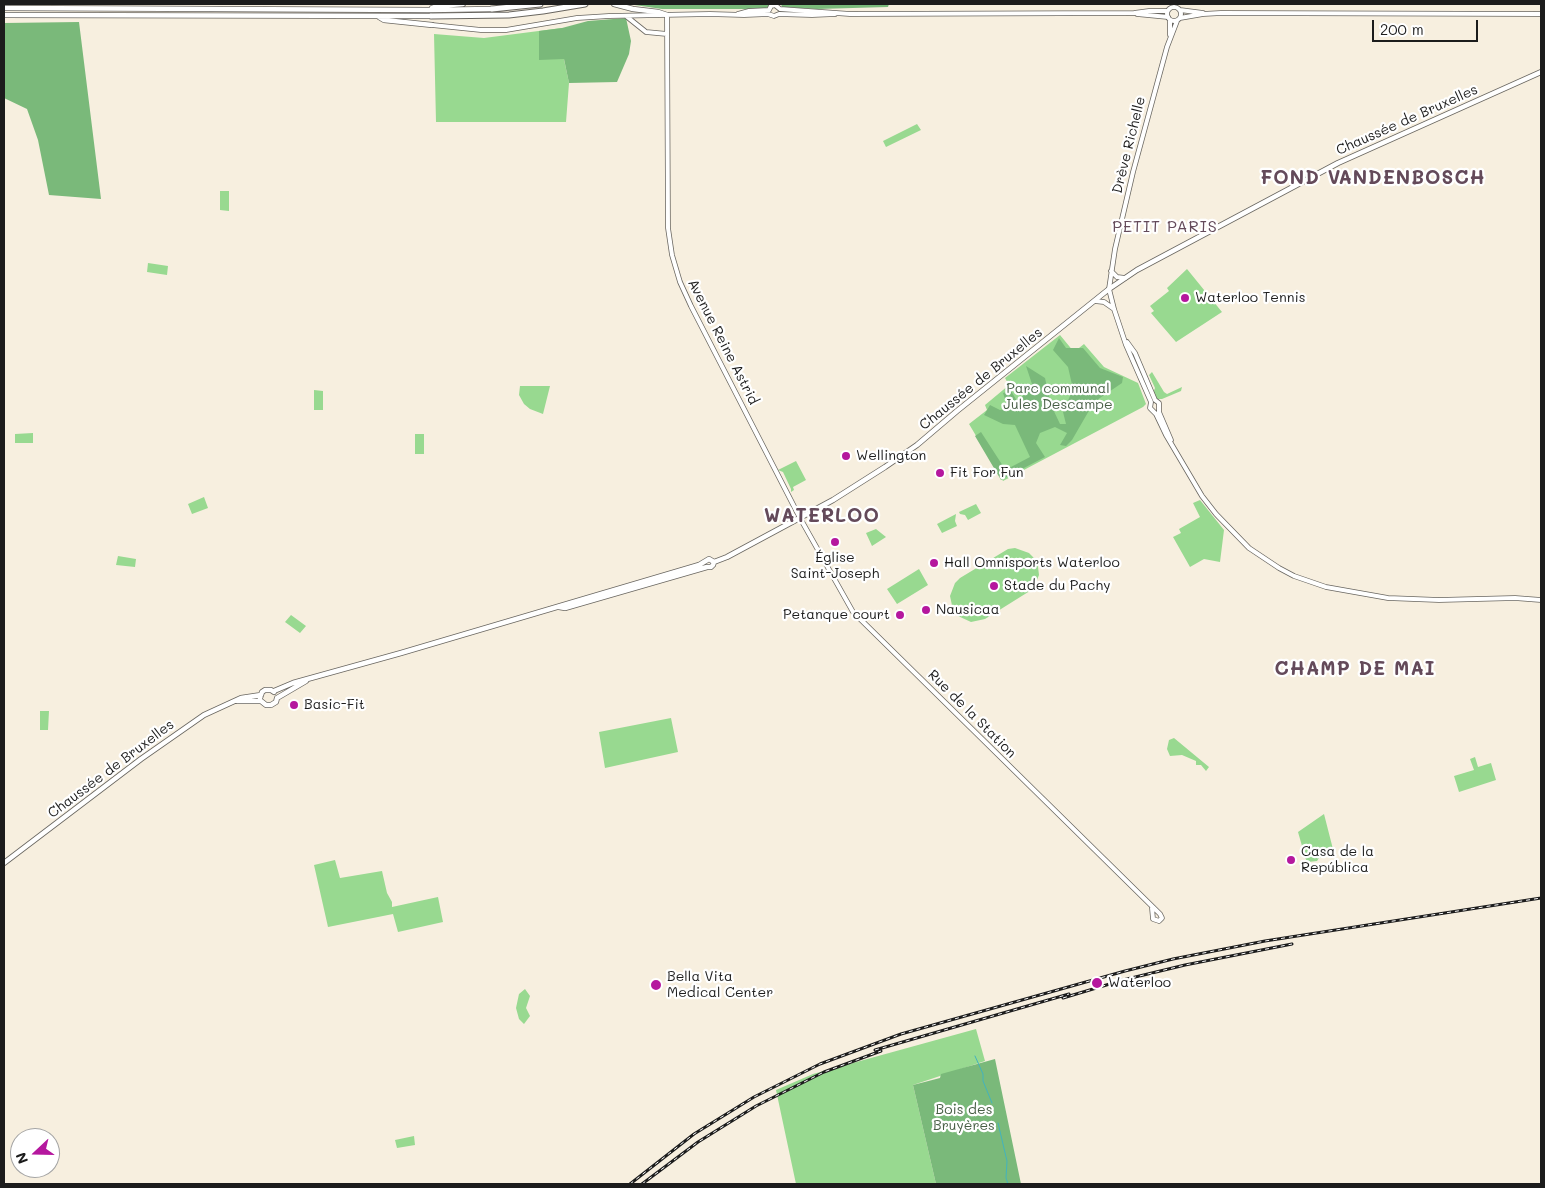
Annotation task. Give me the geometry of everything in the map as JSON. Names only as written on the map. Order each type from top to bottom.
[{"type":"highway","points":[[492,9],[540,4]]},
{"type":"highway","points":[[432,16],[508,15],[585,4]]},
{"type":"main road","points":[[428,10],[438,6],[463,4]]},
{"type":"main road","points":[[614,4],[667,15]]},
{"type":"main road","points":[[4,8],[492,9]]},
{"type":"main road","points":[[4,15],[432,16]]},
{"type":"main road","points":[[376,16],[384,20],[432,25]]},
{"type":"main road","name":"Chaussée de Bruxelles","points":[[261,698],[267,690],[274,691],[293,683],[559,607],[563,604],[666,574],[700,565],[707,564],[713,566],[714,562],[859,485],[917,445],[1125,278],[1338,163],[1541,72]]},
{"type":"main road","name":"Chaussée de Bruxelles","points":[[559,607],[565,608],[673,577],[707,564]]},
{"type":"main road","name":"Chaussée de Bruxelles","points":[[673,577],[675,574],[686,569]]},
{"type":"main road","points":[[666,574],[673,577]]},
{"type":"main road","name":"Chaussée de Bruxelles","points":[[4,863],[116,778],[218,707],[248,696],[261,698],[266,706],[271,705],[276,702],[277,698],[307,680]]},
{"type":"main road","points":[[274,691],[277,698]]},
{"type":"street","points":[[770,12],[771,6],[775,5],[779,12]]},
{"type":"street","points":[[1178,7],[1179,20]]},
{"type":"street","points":[[432,25],[481,30],[506,30],[577,18],[624,15],[744,15],[770,12],[774,16],[779,12],[835,14],[1134,13],[1178,7],[1203,14]]},
{"type":"street","name":"Drève Richelle","points":[[1169,38],[1170,8]]},
{"type":"street","points":[[1134,13],[1179,20],[1203,14],[1541,14]]},
{"type":"street","points":[[624,15],[632,19],[646,32],[667,34]]},
{"type":"street","name":"Avenue Reine Astrid","points":[[667,15],[668,228],[672,255],[680,282],[691,306],[800,518]]},
{"type":"street","name":"Drève Richelle","points":[[1109,289],[1114,249],[1134,172],[1169,38],[1179,20]]},
{"type":"street","points":[[1111,271],[1117,277],[1125,278]]},
{"type":"street","points":[[1109,289],[1126,345],[1153,401],[1160,403],[1161,416],[1174,448]]},
{"type":"street","points":[[1095,302],[1104,302],[1114,309]]},
{"type":"street","points":[[1153,401],[1150,406],[1202,496],[1231,531],[1260,556],[1294,576],[1334,589],[1388,598],[1439,600],[1515,598],[1541,600]]},
{"type":"street","points":[[1154,411],[1159,408]]},
{"type":"street","name":"Rue de la Station","points":[[800,518],[852,612],[1159,913]]},
{"type":"street","points":[[1152,908],[1153,916],[1154,921],[1159,921],[1162,918],[1159,913],[1155,913],[1153,916]]},
{"type":"green space","points":[[628,4],[770,4],[769,7],[763,9],[662,9]]},
{"type":"green space","points":[[781,4],[889,4],[888,7],[817,9],[782,7]]},
{"type":"green space","points":[[626,18],[631,41],[629,54],[617,82],[569,83],[564,59],[539,60],[539,31],[562,28],[588,21]]},
{"type":"green space","points":[[79,22],[101,199],[49,195],[38,140],[27,109],[4,98],[4,23]]},
{"type":"green space","points":[[562,28],[562,50],[569,83],[566,122],[436,122],[434,34],[484,38]]},
{"type":"green space","points":[[917,124],[921,130],[886,147],[883,141]]},
{"type":"green space","points":[[220,191],[229,191],[229,211],[220,210]]},
{"type":"green space","points":[[148,263],[168,266],[167,275],[147,272]]},
{"type":"green space","name":"Waterloo Tennis","points":[[1187,269],[1222,312],[1176,342],[1151,313],[1154,311],[1150,306],[1169,291],[1167,288]]},
{"type":"green space","name":"Parc communal Jules Descampe","points":[[1060,335],[1074,352],[1084,344],[1104,367],[1138,383],[1146,404],[1003,481],[969,424],[987,410],[985,405],[1009,385],[1005,378]]},
{"type":"green space","points":[[1059,338],[1066,348],[1083,348],[1100,368],[1123,377],[1122,383],[1094,402],[1072,440],[1066,446],[1060,445],[1067,433],[1055,427],[1040,433],[1036,443],[1045,457],[1001,480],[975,436],[981,432],[1003,466],[1011,467],[1030,457],[1015,425],[1003,424],[984,415],[990,405],[1000,410],[1008,408],[1003,393],[1011,391],[1017,401],[1033,387],[1026,366],[1045,378],[1051,405],[1060,424],[1066,424],[1063,412],[1073,389],[1068,367],[1053,350]]},
{"type":"green space","points":[[1152,372],[1167,394],[1182,387],[1181,391],[1162,399],[1157,399],[1153,393],[1155,388],[1149,375]]},
{"type":"green space","points":[[520,386],[550,386],[543,414],[530,409],[524,404],[519,395]]},
{"type":"green space","points":[[314,390],[323,391],[323,410],[314,410]]},
{"type":"green space","points":[[33,433],[33,443],[15,443],[15,434]]},
{"type":"green space","points":[[415,434],[424,434],[424,454],[415,454]]},
{"type":"green space","points":[[796,461],[806,480],[793,487],[794,490],[791,492],[783,472],[778,470]]},
{"type":"green space","points":[[204,497],[208,508],[192,514],[188,504]]},
{"type":"green space","points":[[1200,500],[1224,530],[1220,562],[1204,559],[1190,567],[1173,537],[1181,533],[1179,529],[1200,517],[1193,503]]},
{"type":"green space","points":[[976,504],[981,513],[968,520],[965,515],[960,514],[959,512]]},
{"type":"green space","points":[[956,514],[955,521],[957,526],[942,533],[937,524]]},
{"type":"green space","points":[[876,529],[886,537],[872,546],[866,533]]},
{"type":"green space","name":"Stade du Pachy","points":[[1015,548],[1029,553],[1035,559],[1039,575],[1033,589],[985,619],[971,622],[958,616],[953,610],[950,596],[955,583],[960,578],[1008,549]]},
{"type":"green space","points":[[118,556],[136,559],[135,567],[116,565]]},
{"type":"green space","points":[[919,569],[928,585],[897,604],[887,589]]},
{"type":"green space","points":[[291,615],[306,626],[300,633],[285,622]]},
{"type":"green space","points":[[40,711],[49,711],[48,730],[40,730]]},
{"type":"green space","points":[[671,718],[678,752],[605,768],[599,732]]},
{"type":"green space","points":[[1174,738],[1209,767],[1206,771],[1201,765],[1196,765],[1196,761],[1182,755],[1170,756],[1167,749],[1169,740]]},
{"type":"green space","points":[[1475,757],[1478,767],[1491,763],[1496,780],[1459,792],[1454,776],[1474,770],[1470,759]]},
{"type":"green space","points":[[1324,814],[1335,857],[1330,855],[1319,858],[1317,861],[1308,862],[1298,832]]},
{"type":"green space","points":[[335,860],[340,878],[382,871],[392,907],[438,897],[443,922],[398,932],[393,914],[328,927],[314,865]]},
{"type":"green space","points":[[525,989],[530,996],[526,1008],[530,1016],[524,1024],[519,1019],[516,1008],[519,994]]},
{"type":"green space","points":[[976,1029],[985,1061],[913,1085],[936,1184],[796,1184],[776,1090],[813,1074]]},
{"type":"green space","name":"Bois des Bruyères","points":[[995,1059],[1021,1184],[936,1184],[913,1085],[940,1078],[941,1074]]},
{"type":"green space","points":[[414,1136],[415,1145],[397,1148],[395,1140]]},
{"type":"waterway","points":[[975,1056],[992,1103]]},
{"type":"waterway","points":[[998,1123],[1007,1161],[1006,1178],[1008,1184]]},
{"type":"railway","points":[[630,1184],[694,1134],[754,1097],[820,1064],[901,1034],[1173,959],[1265,941],[1541,898]]},
{"type":"railway","points":[[1063,998],[1123,980],[1185,965],[1292,944]]},
{"type":"railway","points":[[875,1050],[1069,994]]},
{"type":"railway","points":[[642,1184],[698,1142],[756,1106],[824,1072],[881,1051]]},
{"type":"place","name":"Waterloo Tennis","points":[[1185,298]]},
{"type":"place","name":"Wellington","points":[[846,456]]},
{"type":"place","name":"Fit For Fun","points":[[940,473]]},
{"type":"place","name":"Église Saint-Joseph","points":[[835,542]]},
{"type":"place","name":"Hall Omnisports Waterloo","points":[[934,563]]},
{"type":"place","name":"Stade du Pachy","points":[[994,586]]},
{"type":"place","name":"Nausicaa","points":[[926,610]]},
{"type":"place","name":"Petanque court","points":[[900,615]]},
{"type":"place","name":"Basic-Fit","points":[[294,705]]},
{"type":"place","name":"Casa de la República","points":[[1291,860]]},
{"type":"place","name":"Waterloo","points":[[1097,983]]},
{"type":"place","name":"Bella Vita Medical Center","points":[[656,985]]},
{"type":"district","name":"FOND VANDENBOSCH","points":[[1373,178]]},
{"type":"district","name":"PETIT PARIS","points":[[1165,227]]},
{"type":"district","name":"WATERLOO","points":[[822,516]]},
{"type":"district","name":"CHAMP DE MAI","points":[[1355,669]]}]
